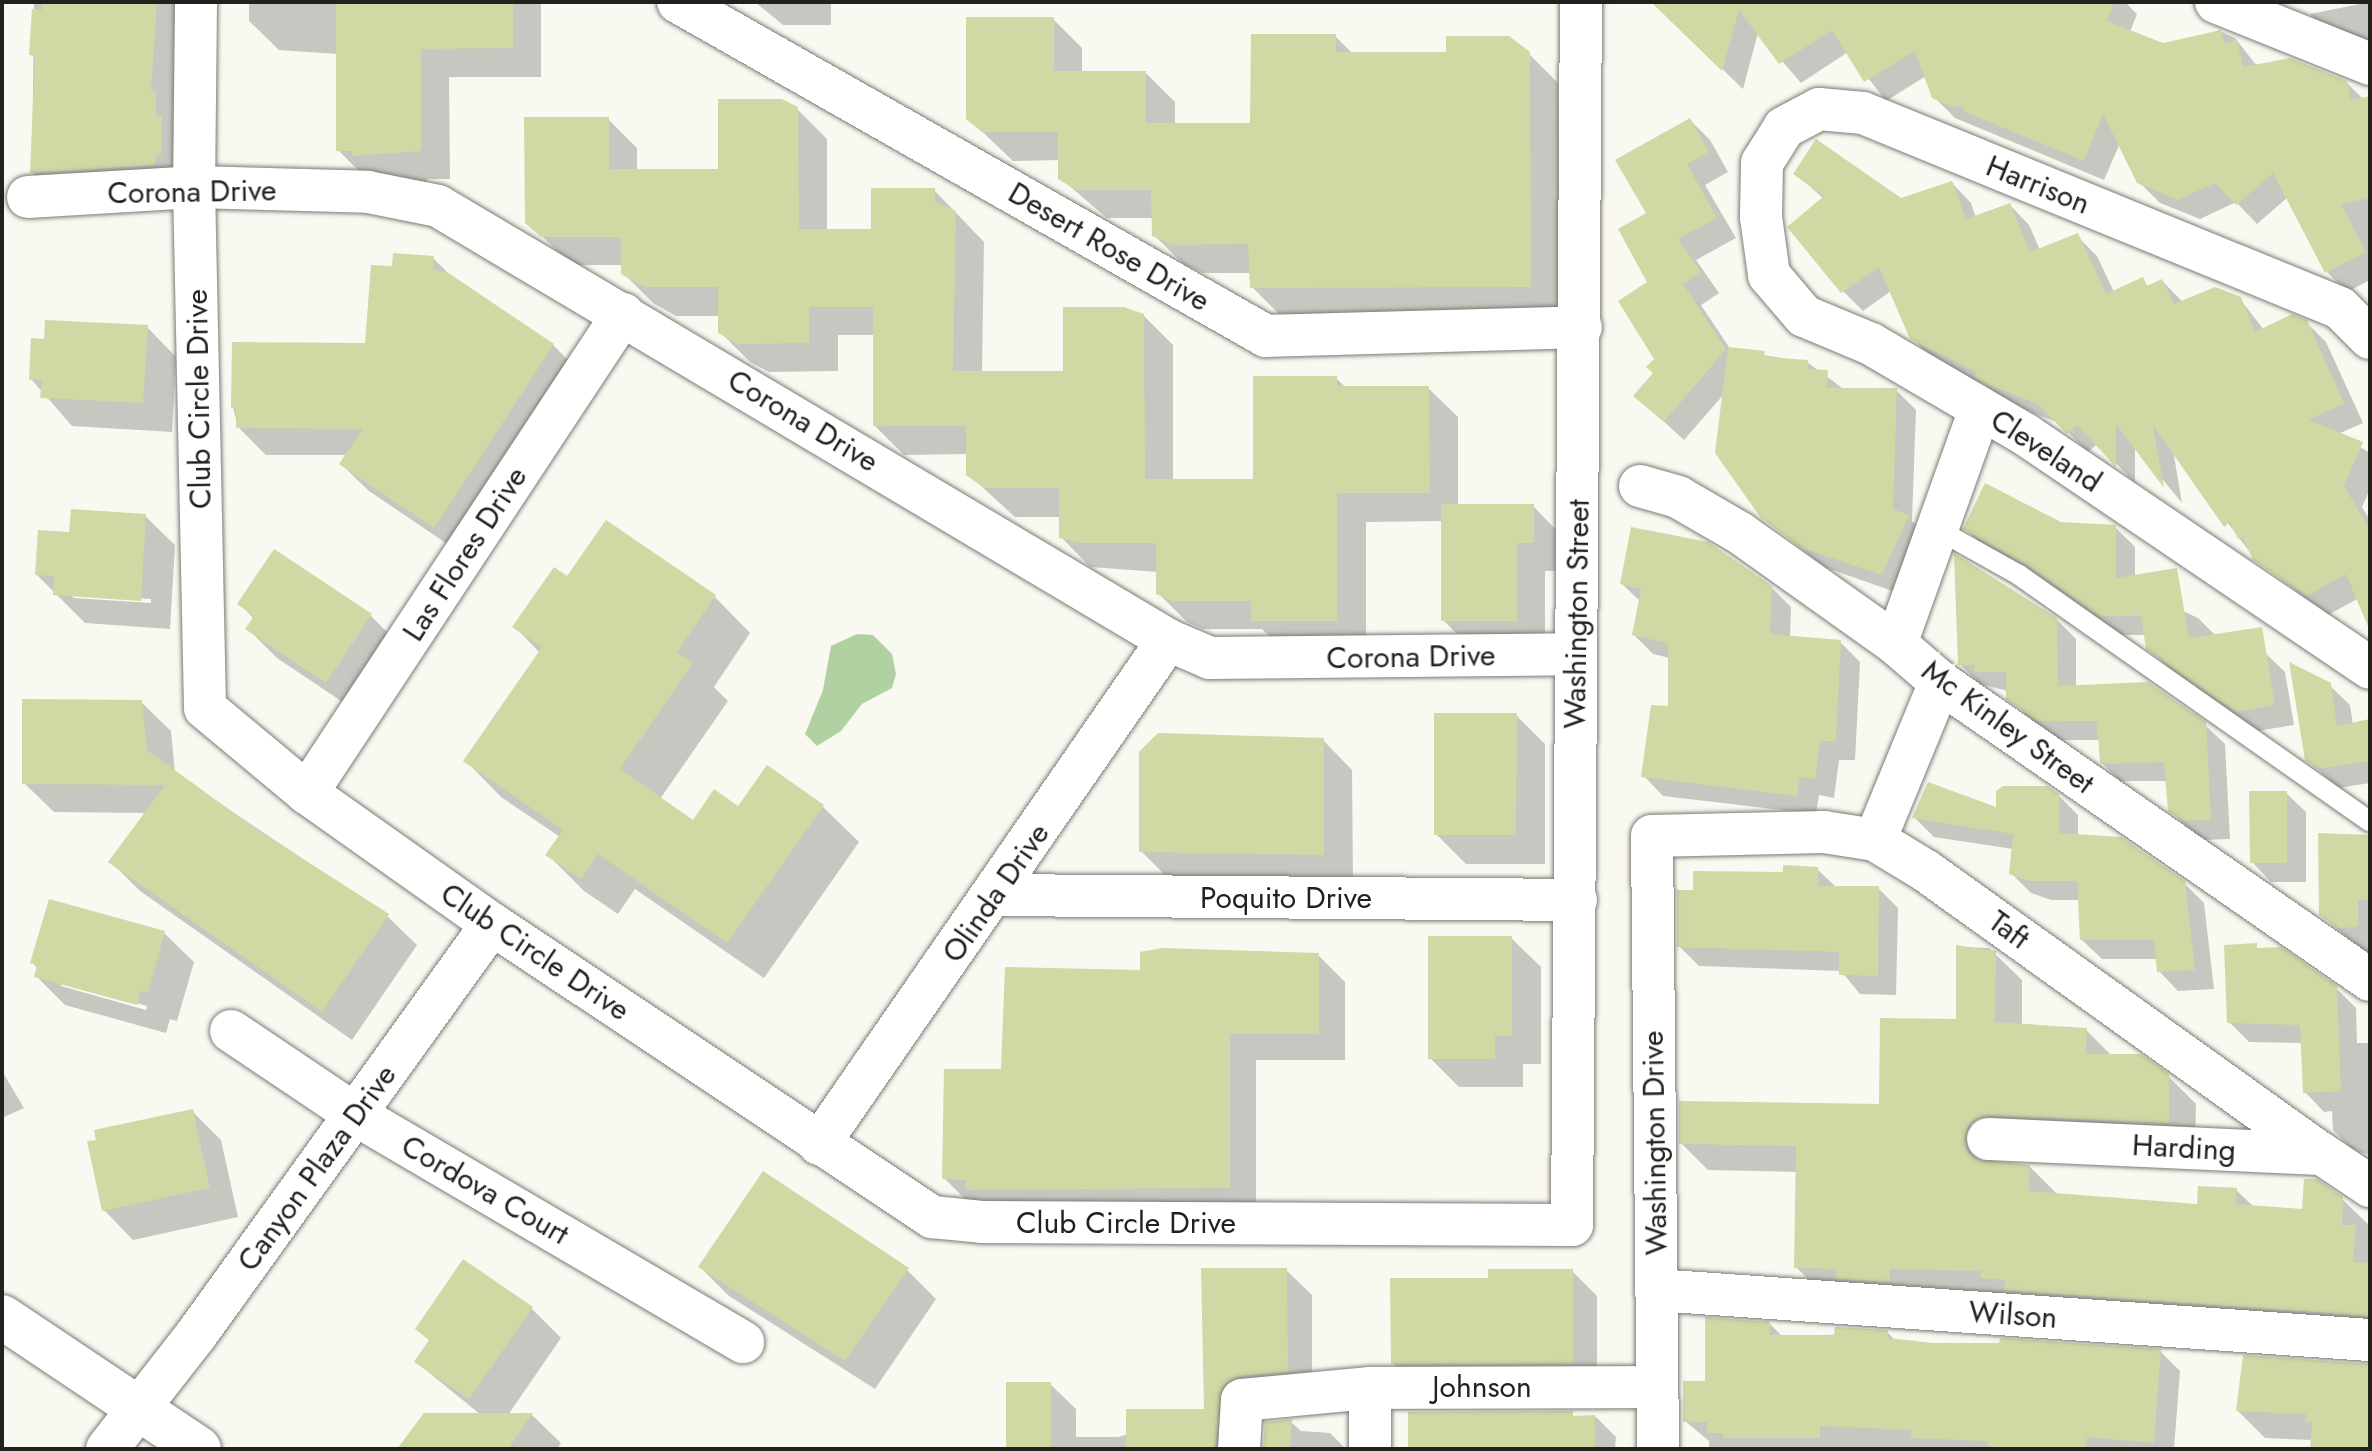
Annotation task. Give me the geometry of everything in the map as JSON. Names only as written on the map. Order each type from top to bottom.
[{"type":"main road","points":[[2,1317],[199,1449]]},
{"type":"street","name":"Club Circle Drive","points":[[196,2],[194,187],[205,708],[307,793],[492,924],[932,1217],[982,1222],[1572,1225]]},
{"type":"street","name":"Desert Rose Drive","points":[[678,2],[1266,336],[1581,327]]},
{"type":"street","name":"Washington Street","points":[[1572,1225],[1581,2]]},
{"type":"street","points":[[2216,2],[2370,64]]},
{"type":"street","name":"Harrison","points":[[1761,217],[1762,163],[1784,128],[1819,109],[1863,113],[2340,308],[2370,338]]},
{"type":"street","name":"Corona Drive","points":[[28,197],[194,187],[368,192],[438,206],[1168,640],[1210,658],[1575,654]]},
{"type":"street","name":"Cleveland","points":[[1761,217],[1769,275],[1804,316],[1871,344],[1980,409],[2370,668]]},
{"type":"street","name":"Las Flores Drive","points":[[307,793],[623,314]]},
{"type":"street","points":[[1896,644],[1980,409]]},
{"type":"street","name":"Mc Kinley Street","points":[[1640,486],[1678,497],[1740,533],[1896,644],[1940,682],[2370,980]]},
{"type":"street","name":"Olinda Drive","points":[[819,1144],[996,895],[1168,640]]},
{"type":"street","points":[[1875,840],[1940,682]]},
{"type":"street","name":"Taft","points":[[1652,836],[1824,832],[1875,840],[1926,871],[2322,1154]]},
{"type":"street","name":"Washington Drive","points":[[1652,836],[1658,1449]]},
{"type":"street","name":"Poquito Drive","points":[[996,895],[1576,900]]},
{"type":"street","name":"Canyon Plaza Drive","points":[[107,1449],[356,1115],[492,924]]},
{"type":"street","name":"Cordova Court","points":[[231,1031],[356,1115],[743,1342]]},
{"type":"street","name":"Harding","points":[[1988,1139],[2322,1154]]},
{"type":"street","points":[[2322,1154],[2370,1186]]},
{"type":"street","name":"Wilson","points":[[1656,1290],[2370,1340]]},
{"type":"street","name":"Johnson","points":[[1239,1449],[1242,1400],[1370,1388],[1655,1387]]},
{"type":"street","points":[[1370,1388],[1370,1449]]},
{"type":"lane","points":[[1937,529],[2019,575],[2370,822]]},
{"type":"shaded area","points":[[857,634],[873,635],[892,654],[896,674],[892,688],[862,704],[841,731],[817,746],[805,734],[823,690],[831,646]]},
{"type":"building","points":[[43,2],[157,2],[151,91],[156,91],[156,116],[162,116],[161,155],[156,155],[155,165],[30,173],[35,56],[29,55],[32,9],[42,10]]},
{"type":"building","points":[[336,2],[513,2],[513,48],[421,49],[421,151],[352,156],[352,151],[336,151]]},
{"type":"building","points":[[1651,2],[2114,2],[2107,21],[2163,43],[2221,30],[2224,43],[2237,40],[2243,67],[2290,58],[2347,81],[2351,100],[2370,96],[2370,198],[2341,204],[2366,252],[2325,273],[2273,173],[2236,205],[2215,183],[2178,200],[2137,183],[2103,114],[2084,161],[1965,112],[1962,105],[1955,108],[1932,98],[1915,51],[1864,82],[1832,30],[1779,64],[1739,10],[1722,71]]},
{"type":"building","points":[[966,17],[1054,17],[1054,71],[1146,71],[1146,123],[1250,123],[1251,34],[1336,34],[1336,52],[1446,52],[1446,36],[1509,36],[1530,52],[1531,287],[1250,288],[1248,244],[1172,245],[1152,236],[1151,190],[1076,190],[1058,179],[1058,132],[982,132],[966,119]]},
{"type":"building","points":[[718,99],[782,99],[798,107],[799,229],[871,229],[871,188],[935,188],[935,202],[956,211],[953,371],[1063,371],[1063,307],[1124,307],[1144,314],[1145,479],[1253,479],[1253,376],[1337,376],[1337,386],[1429,386],[1430,493],[1337,493],[1337,621],[1251,621],[1251,601],[1172,601],[1156,594],[1156,543],[1079,543],[1059,538],[1059,488],[984,488],[966,475],[966,426],[873,426],[873,307],[809,307],[809,343],[738,344],[718,333],[718,287],[645,287],[621,274],[621,237],[541,237],[525,223],[524,117],[609,117],[609,169],[718,169]]},
{"type":"building","points":[[1690,118],[1709,152],[1687,164],[1717,218],[1678,239],[1701,272],[1683,284],[1726,349],[1664,422],[1633,396],[1653,373],[1646,367],[1654,359],[1618,301],[1647,282],[1618,229],[1646,213],[1615,160]]},
{"type":"building","points":[[1816,139],[1901,198],[1952,181],[1966,219],[2010,203],[2030,252],[2078,233],[2106,294],[2143,277],[2147,286],[2162,279],[2174,304],[2215,287],[2241,297],[2255,332],[2292,314],[2307,320],[2344,403],[2309,420],[2363,442],[2344,486],[2370,530],[2370,631],[2346,574],[2307,596],[2253,560],[2243,537],[2238,539],[2230,522],[2224,527],[2153,425],[2164,488],[2116,424],[2116,467],[2077,425],[2067,434],[2038,404],[1987,384],[1974,377],[1976,372],[1910,339],[1879,267],[1841,293],[1787,227],[1824,196],[1793,174]]},
{"type":"building","points":[[393,253],[434,256],[433,270],[447,272],[554,344],[434,528],[339,464],[363,429],[236,428],[236,408],[231,408],[232,342],[365,343],[371,265],[392,266]]},
{"type":"building","points":[[45,320],[148,325],[143,403],[40,398],[42,380],[29,380],[31,338],[44,339]]},
{"type":"building","points":[[1728,347],[1765,351],[1764,357],[1808,360],[1808,369],[1828,370],[1827,388],[1897,388],[1893,509],[1909,515],[1882,575],[1802,548],[1761,518],[1715,453]]},
{"type":"building","points":[[1985,483],[2061,522],[2116,525],[2116,578],[2177,568],[2189,638],[2262,627],[2275,705],[2236,712],[2146,649],[2141,616],[2100,616],[2026,564],[1963,529]]},
{"type":"building","points":[[1441,504],[1534,504],[1534,543],[1517,543],[1517,621],[1441,621]]},
{"type":"building","points":[[71,509],[146,514],[141,601],[53,595],[54,576],[35,575],[38,530],[69,532]]},
{"type":"building","points":[[606,520],[716,595],[677,652],[693,663],[620,769],[693,820],[714,789],[738,806],[767,765],[824,805],[727,943],[598,854],[581,879],[545,855],[563,830],[463,761],[542,647],[512,627],[554,567],[567,576]]},
{"type":"building","points":[[1631,527],[1708,542],[1772,586],[1770,634],[1841,640],[1836,741],[1820,741],[1815,779],[1800,777],[1797,796],[1641,777],[1651,705],[1668,706],[1668,643],[1632,635],[1641,589],[1620,584]]},
{"type":"building","points":[[274,549],[372,614],[326,683],[245,629],[254,616],[237,604]]},
{"type":"building","points":[[1954,553],[2057,618],[2058,686],[2148,682],[2206,722],[2211,820],[2183,821],[2168,811],[2164,762],[2101,764],[2096,721],[2038,721],[2006,699],[2006,672],[1974,672],[1974,665],[1958,665]]},
{"type":"building","points":[[2289,662],[2331,683],[2337,726],[2370,719],[2370,761],[2317,769],[2305,760]]},
{"type":"building","points":[[22,699],[142,700],[147,750],[249,824],[389,914],[322,1012],[108,862],[165,785],[22,784]]},
{"type":"building","points":[[1434,713],[1517,713],[1516,835],[1434,835]]},
{"type":"building","points":[[1158,733],[1324,738],[1324,855],[1139,852],[1139,752]]},
{"type":"building","points":[[1928,782],[1996,807],[1996,791],[2003,786],[2047,786],[2059,794],[2059,833],[2121,837],[2185,881],[2195,970],[2157,972],[2154,940],[2080,940],[2077,881],[2029,881],[2009,874],[2013,834],[1912,818]]},
{"type":"building","points":[[2249,791],[2287,791],[2287,863],[2250,863]]},
{"type":"building","points":[[2318,833],[2370,835],[2370,899],[2358,900],[2358,927],[2337,928],[2319,915]]},
{"type":"building","points":[[1783,865],[1818,867],[1818,886],[1879,886],[1878,976],[1839,975],[1839,952],[1677,947],[1677,890],[1693,890],[1693,871],[1783,872]]},
{"type":"building","points":[[49,899],[165,931],[148,993],[141,991],[137,1005],[34,977],[37,965],[30,963]]},
{"type":"building","points":[[1428,936],[1512,936],[1512,1036],[1495,1036],[1495,1059],[1428,1059]]},
{"type":"building","points":[[2257,943],[2257,948],[2281,947],[2337,986],[2341,1091],[2303,1093],[2300,1025],[2227,1023],[2224,945]]},
{"type":"building","points":[[1956,945],[1996,951],[1995,1022],[2087,1028],[2086,1054],[2141,1054],[2169,1074],[2169,1123],[1988,1115],[1967,1127],[1966,1149],[1974,1159],[2030,1165],[2029,1191],[2197,1204],[2198,1186],[2237,1188],[2236,1204],[2302,1209],[2304,1179],[2317,1179],[2343,1197],[2342,1225],[2356,1225],[2353,1262],[2370,1263],[2370,1316],[2004,1290],[2005,1280],[1980,1278],[1981,1271],[1890,1269],[1890,1282],[1836,1279],[1837,1269],[1794,1268],[1796,1146],[1679,1144],[1679,1101],[1879,1104],[1880,1018],[1956,1019]]},
{"type":"building","points":[[1163,948],[1319,953],[1319,1034],[1230,1034],[1230,1188],[966,1190],[966,1180],[942,1179],[944,1069],[1001,1069],[1005,967],[1140,970],[1140,952]]},
{"type":"building","points":[[193,1109],[210,1188],[102,1211],[87,1141],[96,1140],[94,1130]]},
{"type":"building","points":[[763,1171],[909,1268],[845,1361],[698,1267]]},
{"type":"building","points":[[463,1259],[533,1307],[469,1399],[414,1362],[429,1340],[415,1329]]},
{"type":"building","points":[[1201,1268],[1287,1268],[1288,1372],[1239,1376],[1222,1387],[1215,1449],[1126,1449],[1126,1409],[1204,1409]]},
{"type":"building","points":[[1488,1269],[1573,1269],[1573,1363],[1391,1364],[1390,1278],[1488,1278]]},
{"type":"building","points":[[1705,1317],[1770,1322],[1770,1335],[1834,1335],[1835,1327],[1888,1330],[1888,1338],[1932,1343],[1999,1343],[2000,1338],[2161,1349],[2154,1443],[2087,1437],[2086,1449],[2013,1449],[1987,1446],[1988,1441],[1911,1438],[1911,1430],[1820,1426],[1820,1438],[1723,1438],[1723,1433],[1707,1433],[1707,1422],[1683,1422],[1683,1381],[1705,1381]]},
{"type":"building","points":[[2243,1355],[2370,1364],[2370,1449],[2310,1449],[2312,1422],[2305,1422],[2306,1414],[2236,1411]]},
{"type":"building","points":[[1006,1382],[1051,1382],[1051,1449],[1006,1449]]},
{"type":"building","points":[[1573,1411],[1573,1416],[1595,1415],[1595,1449],[1408,1449],[1408,1412]]},
{"type":"building","points":[[424,1413],[533,1413],[508,1449],[397,1449]]},
{"type":"building","points":[[1292,1419],[1290,1449],[1263,1449],[1265,1422]]}]
